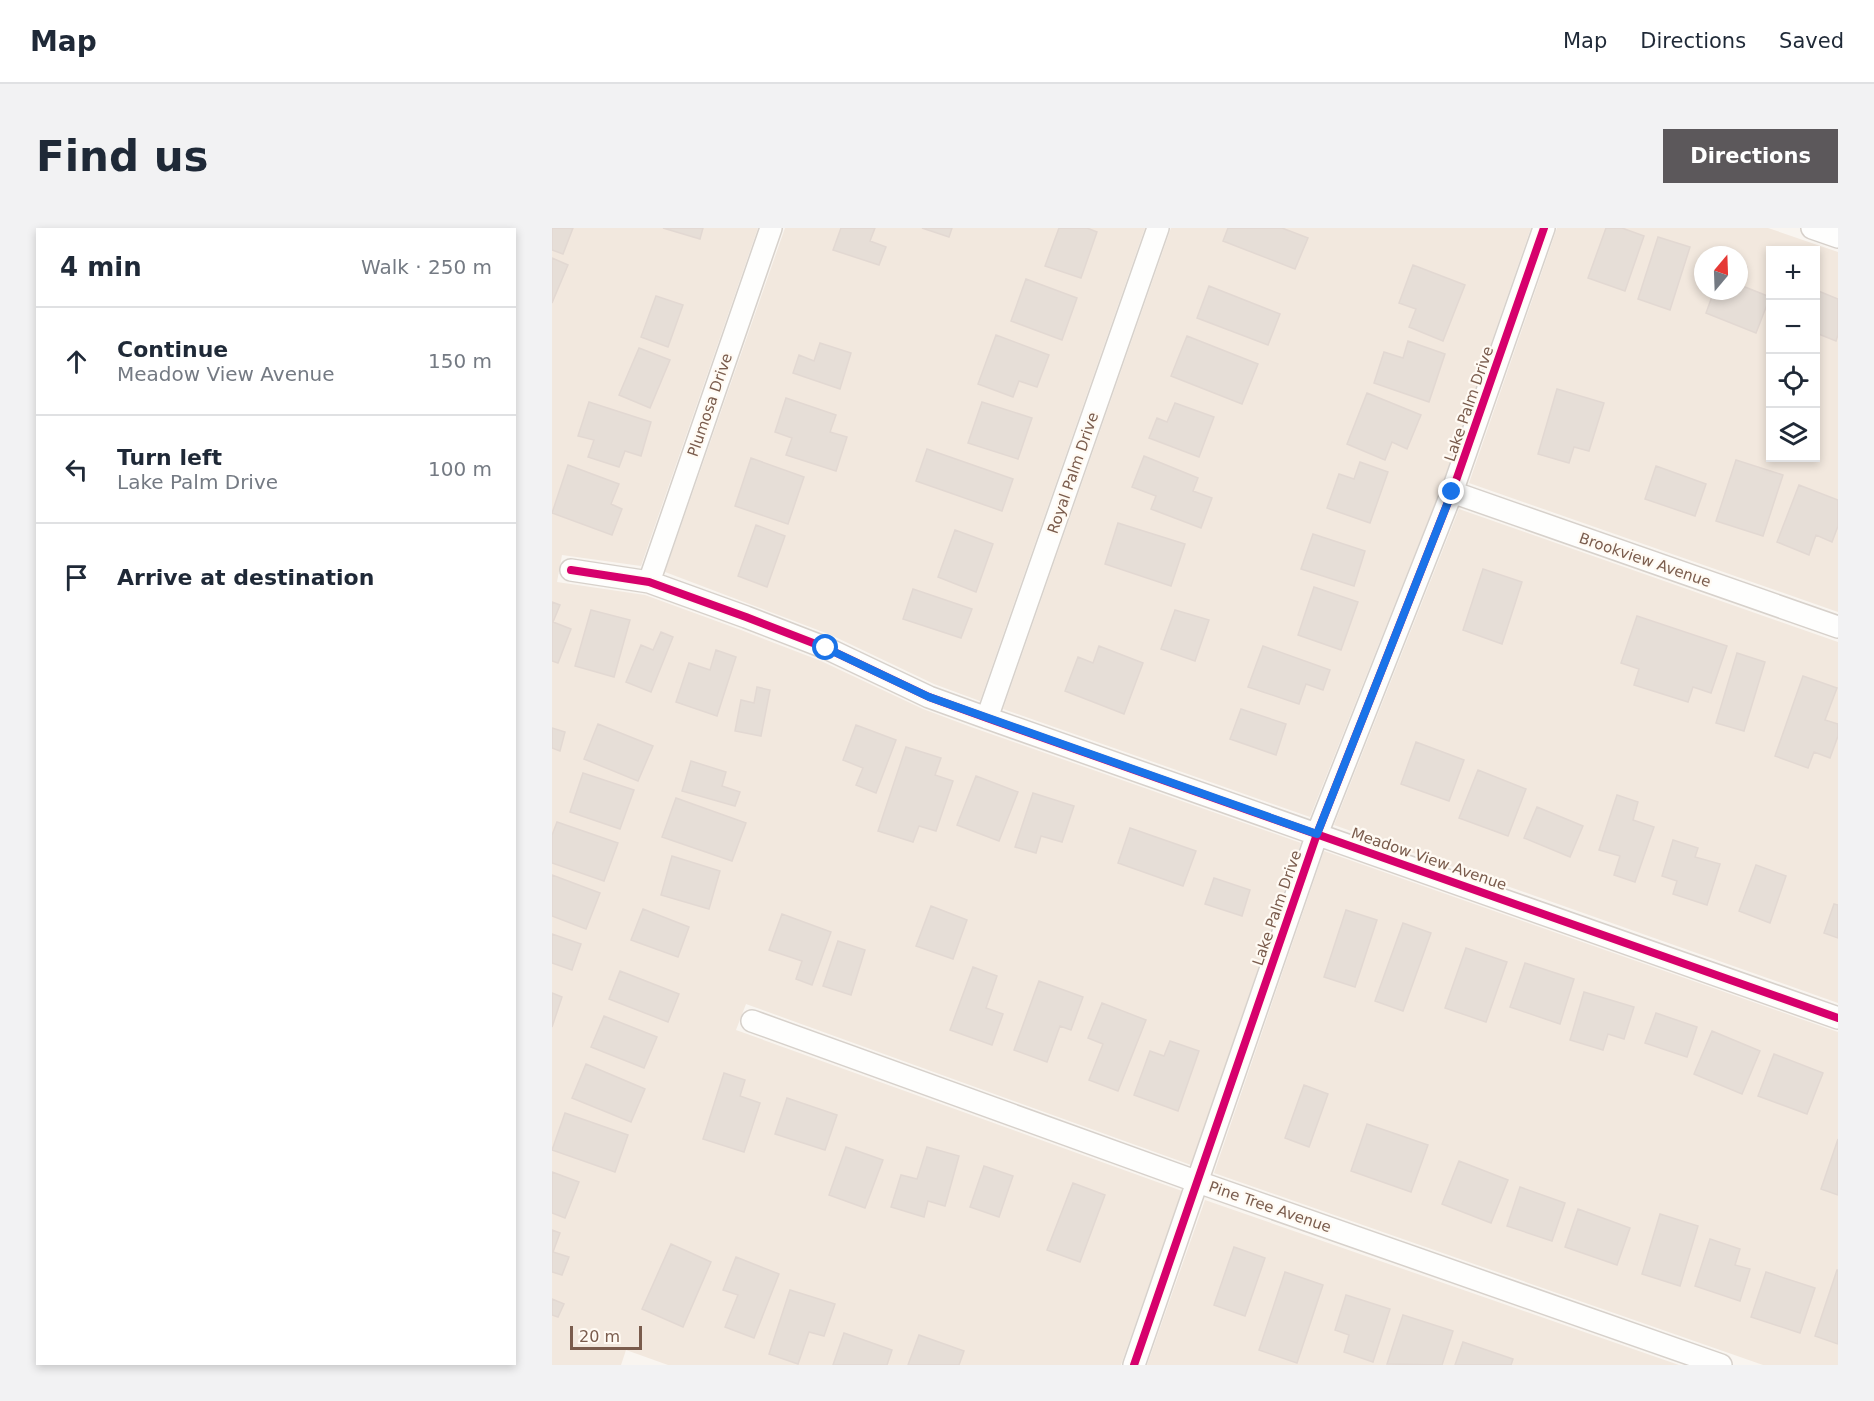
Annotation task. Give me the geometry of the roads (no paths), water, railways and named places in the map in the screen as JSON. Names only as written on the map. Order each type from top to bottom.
[{"type":"street","name":"Plumosa Drive","points":[[649,582],[771,228]]},
{"type":"street","name":"Royal Palm Drive","points":[[987,718],[1158,228]]},
{"type":"street","name":"Lake Palm Drive","points":[[1134,1365],[1317,834],[1452,492],[1544,228]]},
{"type":"street","points":[[1812,228],[1838,237]]},
{"type":"street","name":"Brookview Avenue","points":[[1452,492],[1838,627]]},
{"type":"street","name":"Meadow View Avenue","points":[[571,570],[649,582],[746,616],[826,648],[929,697],[1838,1018]]},
{"type":"street","name":"Pine Tree Avenue","points":[[752,1021],[1198,1182],[1721,1365]]}]
